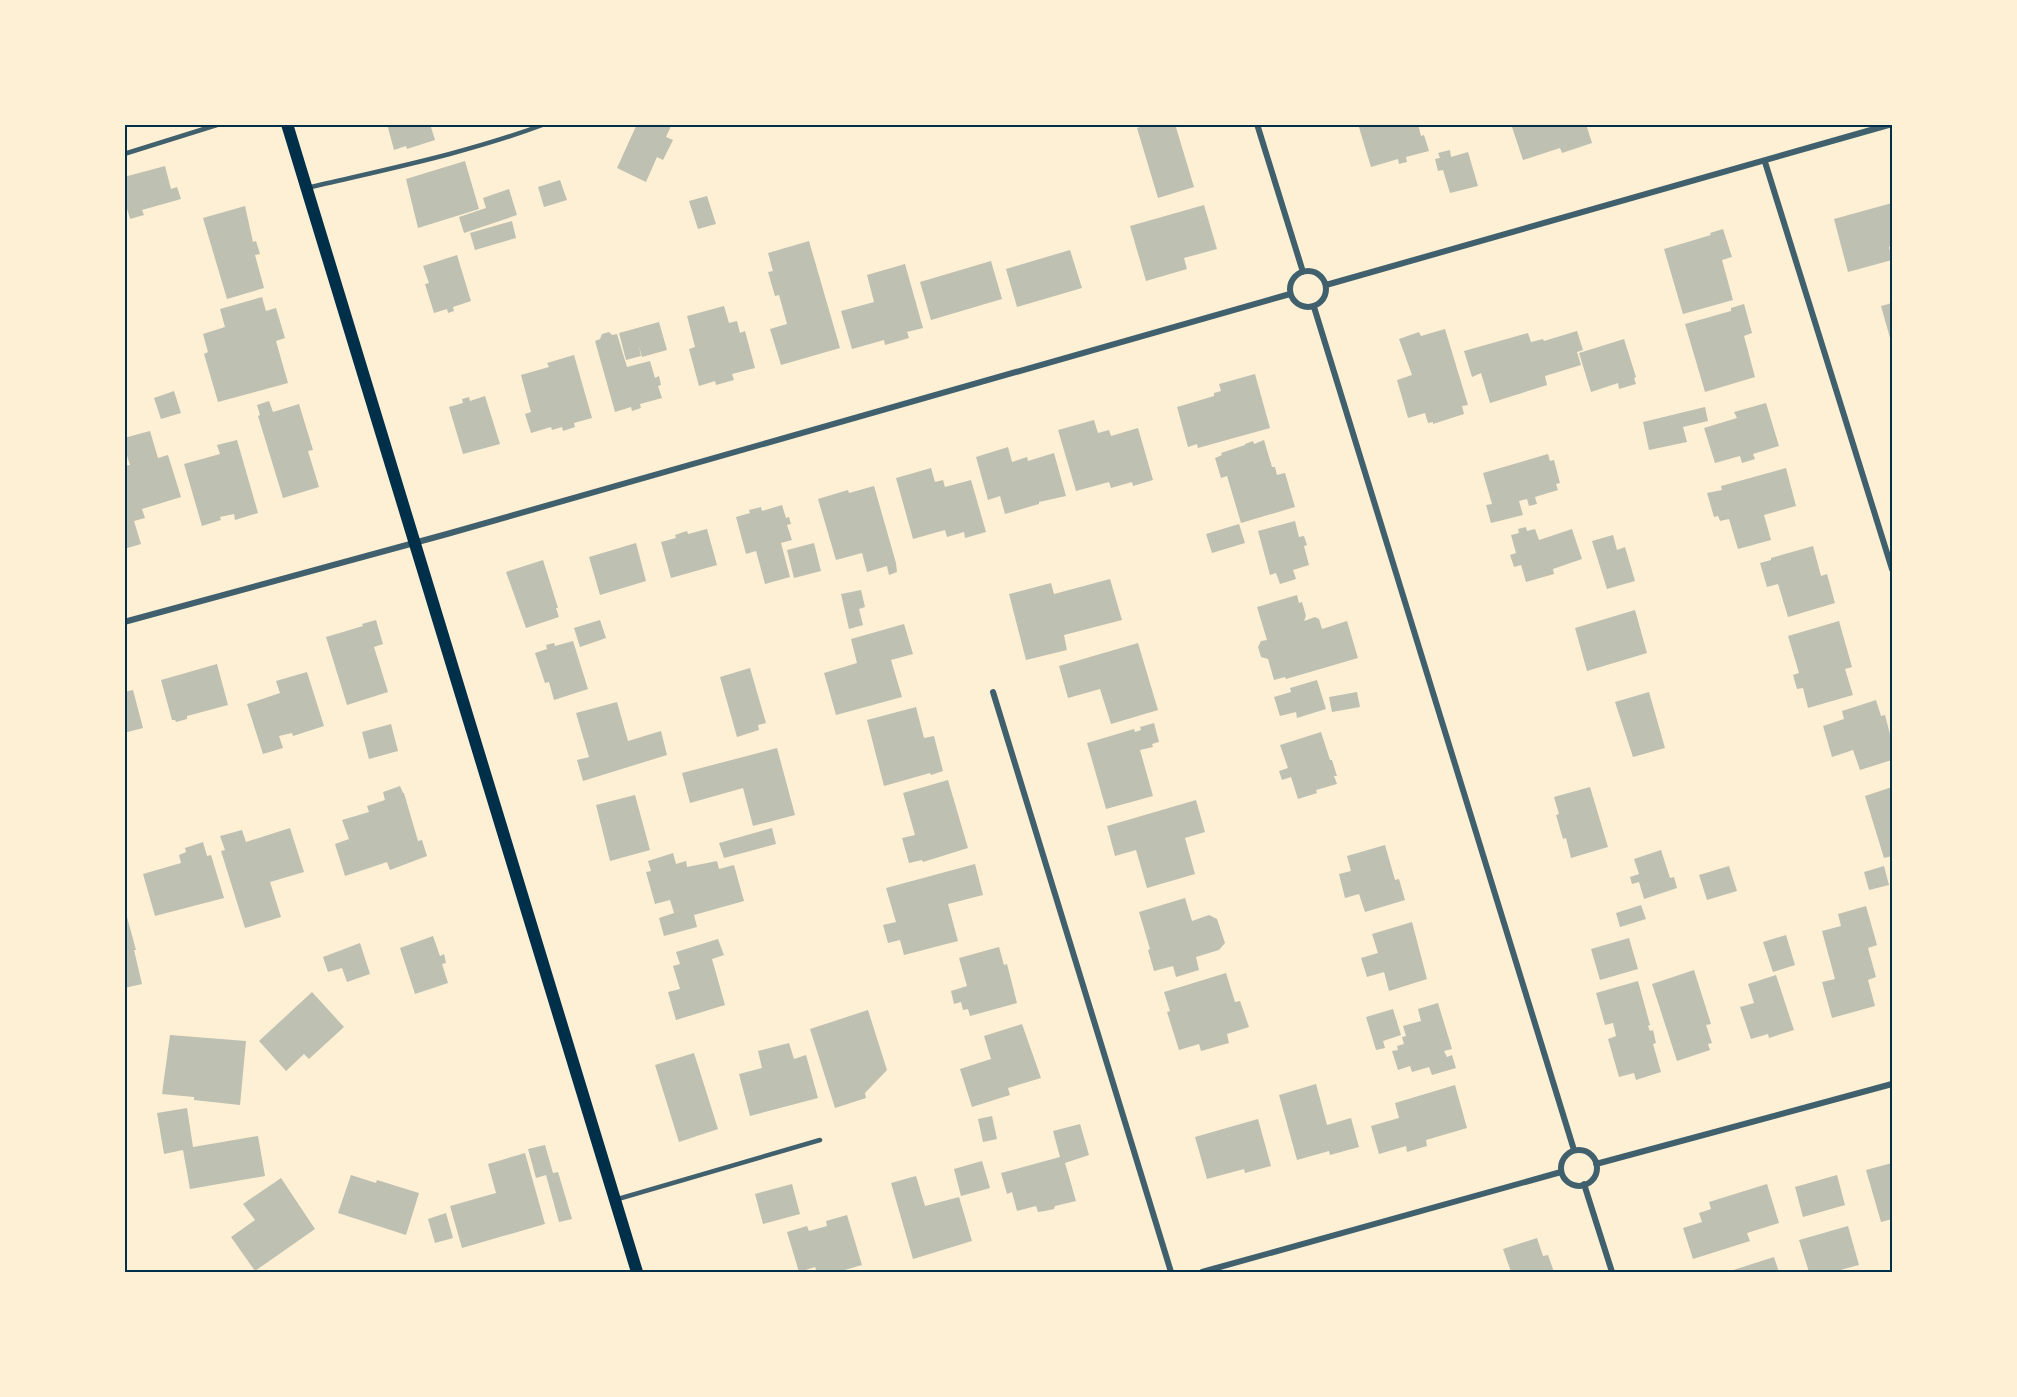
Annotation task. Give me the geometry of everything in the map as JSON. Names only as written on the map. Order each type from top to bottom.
[{"type":"main road","points":[[287,124],[637,1272]]},
{"type":"street","points":[[1257,124],[1303,272]]},
{"type":"street","points":[[1326,285],[1765,162],[1892,124]]},
{"type":"street","points":[[1765,162],[1893,569]]},
{"type":"street","points":[[1303,272],[1319,274],[1326,285],[1325,297],[1314,307],[1300,306],[1290,294],[1292,281],[1296,275],[1303,272]]},
{"type":"street","points":[[124,622],[414,543],[1290,294]]},
{"type":"street","points":[[1314,307],[1574,1150]]},
{"type":"street","points":[[993,692],[1171,1272]]},
{"type":"street","points":[[1596,1164],[1893,1084]]},
{"type":"street","points":[[1574,1150],[1590,1153],[1596,1164],[1591,1181],[1584,1184],[1570,1184],[1561,1172],[1563,1159],[1574,1150]]},
{"type":"street","points":[[1202,1272],[1561,1172]]},
{"type":"street","points":[[1584,1184],[1612,1272]]},
{"type":"lane","points":[[124,154],[220,124]]},
{"type":"lane","points":[[307,188],[429,160],[517,135],[545,124]]},
{"type":"lane","points":[[615,1200],[820,1140]]},
{"type":"building","points":[[387,124],[430,124],[435,140],[407,149],[406,146],[394,150]]},
{"type":"building","points":[[637,124],[672,124],[666,137],[673,140],[663,160],[657,157],[646,182],[617,168]]},
{"type":"building","points":[[1149,124],[1175,124],[1194,187],[1158,198],[1137,128]]},
{"type":"building","points":[[1358,124],[1418,124],[1429,151],[1406,157],[1407,162],[1399,164],[1398,159],[1371,167]]},
{"type":"building","points":[[1511,124],[1586,124],[1592,143],[1562,153],[1560,148],[1523,160]]},
{"type":"building","points":[[1450,150],[1451,157],[1468,152],[1478,186],[1450,193],[1443,170],[1438,171],[1435,159],[1440,158],[1438,153]]},
{"type":"building","points":[[465,161],[479,209],[418,228],[406,179]]},
{"type":"building","points":[[165,166],[171,189],[177,187],[181,199],[142,210],[144,215],[130,219],[126,205],[124,205],[124,190],[127,189],[124,177]]},
{"type":"building","points":[[560,180],[567,200],[544,207],[538,187]]},
{"type":"building","points":[[509,189],[517,215],[464,233],[459,217],[486,208],[483,198]]},
{"type":"building","points":[[707,196],[716,224],[698,229],[689,201]]},
{"type":"building","points":[[1892,203],[1892,246],[1889,247],[1892,260],[1848,272],[1834,219]]},
{"type":"building","points":[[1204,205],[1217,249],[1184,258],[1187,269],[1146,281],[1130,226]]},
{"type":"building","points":[[245,206],[253,242],[256,241],[260,254],[255,255],[264,288],[227,299],[203,218]]},
{"type":"building","points":[[512,221],[516,238],[475,250],[470,233]]},
{"type":"building","points":[[1723,229],[1732,257],[1722,260],[1733,300],[1683,314],[1664,249],[1711,235],[1710,233]]},
{"type":"building","points":[[809,241],[840,348],[781,365],[770,329],[787,324],[779,295],[775,296],[768,272],[773,271],[768,253]]},
{"type":"building","points":[[1070,250],[1082,288],[1017,307],[1006,269]]},
{"type":"building","points":[[457,255],[471,301],[453,307],[454,311],[448,313],[447,309],[434,313],[425,284],[429,283],[423,266]]},
{"type":"building","points":[[991,261],[1002,299],[931,320],[920,282]]},
{"type":"building","points":[[905,264],[923,328],[907,332],[909,338],[885,345],[884,340],[852,349],[841,311],[874,302],[867,275]]},
{"type":"building","points":[[262,297],[266,311],[276,308],[285,338],[276,341],[288,383],[218,402],[204,354],[208,352],[203,334],[225,327],[220,309]]},
{"type":"building","points":[[1892,303],[1892,345],[1881,306]]},
{"type":"building","points":[[1744,304],[1752,333],[1744,336],[1755,377],[1705,392],[1685,324],[1731,311],[1731,308]]},
{"type":"building","points":[[724,306],[729,323],[737,321],[740,333],[745,331],[755,368],[732,374],[734,380],[716,385],[715,381],[699,386],[689,349],[695,347],[687,316]]},
{"type":"building","points":[[659,322],[667,350],[642,357],[639,346],[641,356],[626,360],[619,333]]},
{"type":"building","points":[[1445,329],[1468,405],[1462,406],[1464,414],[1433,424],[1433,422],[1428,423],[1425,413],[1408,418],[1397,380],[1412,375],[1399,339],[1419,332],[1421,336]]},
{"type":"building","points":[[1577,331],[1583,350],[1577,352],[1581,365],[1545,376],[1547,385],[1490,403],[1481,373],[1472,377],[1464,351],[1528,333],[1531,342],[1543,339],[1544,341]]},
{"type":"building","points":[[609,332],[612,335],[617,334],[627,367],[650,361],[655,378],[659,376],[661,385],[658,386],[662,398],[640,404],[641,408],[632,411],[631,407],[615,412],[595,341],[600,339],[602,334]]},
{"type":"building","points":[[1624,339],[1636,377],[1634,378],[1636,384],[1619,389],[1618,383],[1591,392],[1579,353]]},
{"type":"building","points":[[574,355],[592,418],[574,423],[575,427],[563,431],[562,427],[552,430],[551,427],[531,433],[525,414],[531,412],[521,375],[549,367],[547,363]]},
{"type":"building","points":[[1255,374],[1270,428],[1198,448],[1197,444],[1188,447],[1177,407],[1214,396],[1214,393],[1221,391],[1219,384]]},
{"type":"building","points":[[174,391],[181,413],[161,419],[154,398]]},
{"type":"building","points":[[485,396],[500,444],[463,454],[449,407],[463,403],[462,399],[469,397],[470,401]]},
{"type":"building","points":[[269,401],[273,412],[299,404],[313,450],[308,451],[319,487],[283,498],[258,416],[260,415],[257,405]]},
{"type":"building","points":[[1766,403],[1779,446],[1753,454],[1755,459],[1742,463],[1740,456],[1715,463],[1704,428],[1737,418],[1734,412]]},
{"type":"building","points":[[1705,407],[1708,421],[1683,427],[1687,442],[1649,450],[1643,422]]},
{"type":"building","points":[[1094,420],[1098,433],[1109,430],[1111,436],[1138,428],[1153,480],[1133,486],[1132,482],[1111,488],[1109,482],[1076,491],[1058,430]]},
{"type":"building","points":[[150,431],[158,458],[168,455],[181,497],[142,509],[145,518],[134,521],[141,544],[124,549],[124,466],[130,465],[124,438]]},
{"type":"building","points":[[237,440],[258,513],[235,520],[234,514],[220,517],[221,520],[202,526],[184,464],[220,454],[217,445]]},
{"type":"building","points":[[1264,440],[1272,467],[1275,467],[1277,475],[1285,473],[1295,507],[1241,523],[1227,476],[1221,478],[1215,458],[1222,455],[1221,453],[1253,441],[1254,444]]},
{"type":"building","points":[[1008,447],[1012,462],[1027,457],[1028,461],[1054,453],[1066,496],[1039,502],[1039,504],[1005,514],[1000,496],[988,500],[976,457]]},
{"type":"building","points":[[1548,454],[1550,461],[1554,460],[1560,483],[1556,484],[1558,490],[1535,497],[1537,504],[1529,506],[1527,499],[1519,501],[1523,515],[1491,523],[1486,505],[1492,504],[1483,473]]},
{"type":"building","points":[[931,468],[935,482],[943,480],[945,487],[971,480],[986,532],[965,538],[964,532],[947,537],[945,530],[913,539],[896,478]]},
{"type":"building","points":[[1786,468],[1796,506],[1764,515],[1771,540],[1738,549],[1729,519],[1720,521],[1718,516],[1714,517],[1707,493],[1722,490],[1721,486]]},
{"type":"building","points":[[874,486],[896,563],[897,572],[889,575],[887,566],[867,572],[862,553],[836,560],[818,499],[848,490],[849,493]]},
{"type":"building","points":[[782,505],[786,518],[789,517],[791,524],[787,525],[792,540],[781,543],[790,577],[765,584],[756,551],[746,554],[736,517],[750,513],[749,510],[761,507],[762,511]]},
{"type":"building","points":[[1295,521],[1299,537],[1304,536],[1307,545],[1304,546],[1309,565],[1293,570],[1296,579],[1280,584],[1276,573],[1270,575],[1258,531]]},
{"type":"building","points":[[1239,524],[1245,543],[1212,553],[1206,534]]},
{"type":"building","points":[[1526,527],[1527,531],[1535,529],[1539,540],[1572,529],[1582,559],[1553,569],[1554,574],[1526,582],[1521,565],[1514,567],[1510,555],[1516,553],[1511,535],[1519,533],[1518,529]]},
{"type":"building","points":[[707,529],[717,565],[671,578],[661,542],[676,538],[675,535],[687,531],[688,534]]},
{"type":"building","points":[[1613,535],[1617,550],[1625,547],[1635,581],[1607,589],[1592,541]]},
{"type":"building","points":[[636,543],[646,581],[600,595],[589,557]]},
{"type":"building","points":[[814,543],[821,571],[794,578],[787,550]]},
{"type":"building","points":[[1813,546],[1821,576],[1827,574],[1835,603],[1788,617],[1778,584],[1767,587],[1760,563]]},
{"type":"building","points":[[543,560],[559,617],[526,628],[506,572]]},
{"type":"building","points":[[1110,579],[1122,620],[1064,635],[1067,650],[1026,660],[1009,594],[1051,583],[1054,594]]},
{"type":"building","points":[[861,590],[865,607],[859,609],[863,625],[849,629],[841,594]]},
{"type":"building","points":[[1297,595],[1299,603],[1302,602],[1306,616],[1304,621],[1315,617],[1319,619],[1322,629],[1347,621],[1358,658],[1286,679],[1285,677],[1274,680],[1268,659],[1261,657],[1258,647],[1261,641],[1267,640],[1257,607]]},
{"type":"building","points":[[1635,610],[1647,653],[1587,671],[1575,628]]},
{"type":"building","points":[[376,620],[383,644],[374,647],[388,692],[347,705],[326,637]]},
{"type":"building","points":[[600,620],[606,638],[580,647],[574,628]]},
{"type":"building","points":[[1839,621],[1852,667],[1845,669],[1853,695],[1808,708],[1803,688],[1797,689],[1793,675],[1799,673],[1788,636]]},
{"type":"building","points":[[904,624],[913,654],[891,660],[902,697],[836,715],[824,673],[857,663],[851,639]]},
{"type":"building","points":[[573,641],[588,689],[554,700],[549,682],[545,683],[535,653],[547,649],[546,645],[554,643],[555,646]]},
{"type":"building","points":[[1138,643],[1158,710],[1111,724],[1100,689],[1068,698],[1059,666]]},
{"type":"building","points":[[217,664],[228,705],[187,716],[187,719],[176,722],[172,720],[161,680]]},
{"type":"building","points":[[750,668],[766,723],[758,725],[759,730],[737,737],[720,677]]},
{"type":"building","points":[[307,672],[324,726],[293,736],[292,733],[279,736],[283,748],[263,754],[247,704],[280,693],[276,681]]},
{"type":"building","points":[[1317,680],[1326,709],[1297,718],[1296,712],[1280,716],[1274,697],[1291,692],[1290,688]]},
{"type":"building","points":[[133,690],[143,728],[124,733],[124,692]]},
{"type":"building","points":[[1357,692],[1360,707],[1332,712],[1329,697]]},
{"type":"building","points":[[1649,692],[1665,748],[1633,757],[1615,702]]},
{"type":"building","points":[[1876,700],[1881,716],[1885,715],[1892,742],[1892,760],[1860,770],[1853,750],[1832,757],[1823,726],[1844,719],[1842,711]]},
{"type":"building","points":[[617,702],[628,741],[661,731],[667,755],[583,781],[577,760],[589,757],[576,713]]},
{"type":"building","points":[[916,707],[924,738],[934,736],[943,771],[884,786],[867,720]]},
{"type":"building","points":[[1154,723],[1159,742],[1152,744],[1153,747],[1140,750],[1153,796],[1106,809],[1087,743],[1134,729],[1135,732],[1141,730],[1140,727]]},
{"type":"building","points":[[391,724],[398,751],[369,759],[362,732]]},
{"type":"building","points":[[1321,732],[1337,776],[1334,776],[1337,784],[1316,790],[1317,793],[1298,799],[1291,777],[1282,780],[1279,771],[1288,768],[1280,745]]},
{"type":"building","points":[[777,748],[795,815],[753,826],[743,788],[690,803],[682,773]]},
{"type":"building","points":[[948,780],[968,848],[923,862],[922,860],[909,863],[902,838],[915,835],[903,793]]},
{"type":"building","points":[[400,786],[418,841],[422,840],[427,856],[390,870],[387,862],[345,876],[335,844],[349,839],[342,820],[369,812],[367,806],[385,800],[383,792]]},
{"type":"building","points":[[1590,787],[1608,847],[1571,858],[1566,838],[1563,839],[1556,815],[1559,814],[1554,797]]},
{"type":"building","points":[[1892,787],[1892,856],[1884,858],[1865,796]]},
{"type":"building","points":[[635,795],[650,850],[610,861],[596,805]]},
{"type":"building","points":[[1196,800],[1205,832],[1185,838],[1195,874],[1147,888],[1136,850],[1115,856],[1107,826]]},
{"type":"building","points":[[290,828],[304,872],[270,882],[281,917],[245,928],[221,851],[225,850],[220,836],[242,830],[246,842]]},
{"type":"building","points":[[772,828],[776,844],[724,858],[719,843]]},
{"type":"building","points":[[203,842],[207,856],[211,855],[224,898],[155,916],[143,874],[181,863],[179,855],[186,852],[185,848]]},
{"type":"building","points":[[1385,845],[1395,880],[1399,879],[1405,900],[1365,912],[1359,894],[1345,898],[1339,874],[1351,871],[1347,856]]},
{"type":"building","points":[[1661,850],[1670,878],[1674,877],[1677,888],[1644,899],[1639,882],[1632,884],[1630,877],[1639,874],[1634,859]]},
{"type":"building","points":[[673,853],[676,864],[686,861],[687,867],[717,861],[719,869],[734,865],[744,901],[694,915],[697,927],[664,936],[659,918],[674,913],[670,900],[655,904],[646,872],[651,871],[648,861]]},
{"type":"building","points":[[975,864],[983,895],[948,904],[958,941],[904,955],[900,940],[888,943],[883,925],[896,922],[886,888]]},
{"type":"building","points":[[1729,866],[1737,891],[1707,900],[1699,875]]},
{"type":"building","points":[[1884,866],[1889,885],[1869,890],[1864,872]]},
{"type":"building","points":[[1185,898],[1192,921],[1209,915],[1217,919],[1225,943],[1219,950],[1196,957],[1199,970],[1176,977],[1173,966],[1154,971],[1139,912]]},
{"type":"building","points":[[1641,905],[1646,919],[1620,927],[1616,913]]},
{"type":"building","points":[[124,906],[142,984],[124,988]]},
{"type":"building","points":[[1866,906],[1877,945],[1868,948],[1876,977],[1868,980],[1875,1006],[1832,1018],[1822,982],[1835,979],[1822,931],[1841,926],[1838,914]]},
{"type":"building","points":[[1412,922],[1427,979],[1389,991],[1384,972],[1367,977],[1361,958],[1378,953],[1372,934]]},
{"type":"building","points":[[1786,935],[1795,965],[1773,972],[1763,942]]},
{"type":"building","points":[[433,936],[440,956],[444,954],[446,963],[442,964],[448,983],[415,994],[400,948]]},
{"type":"building","points":[[1629,938],[1638,969],[1600,980],[1591,949]]},
{"type":"building","points":[[718,939],[724,955],[712,959],[725,1005],[676,1020],[668,992],[680,989],[673,966],[680,964],[676,952]]},
{"type":"building","points":[[360,943],[370,974],[347,982],[342,968],[328,972],[323,957]]},
{"type":"building","points":[[999,947],[1004,965],[1007,964],[1017,1003],[970,1016],[968,1009],[963,1010],[961,1002],[954,1004],[951,991],[967,986],[959,958]]},
{"type":"building","points":[[1694,970],[1711,1024],[1706,1025],[1712,1043],[1708,1044],[1710,1050],[1677,1061],[1652,984]]},
{"type":"building","points":[[1226,973],[1235,1002],[1240,1001],[1249,1027],[1227,1034],[1229,1043],[1201,1051],[1199,1044],[1179,1050],[1167,1012],[1170,1011],[1164,992]]},
{"type":"building","points":[[1776,975],[1794,1030],[1769,1038],[1768,1034],[1751,1039],[1740,1007],[1754,1003],[1748,984]]},
{"type":"building","points":[[1638,981],[1650,1025],[1648,1026],[1650,1031],[1653,1030],[1656,1043],[1653,1044],[1661,1072],[1636,1080],[1634,1073],[1619,1077],[1608,1039],[1616,1036],[1613,1023],[1605,1025],[1596,993]]},
{"type":"building","points":[[312,992],[344,1027],[309,1059],[304,1054],[286,1071],[259,1041]]},
{"type":"building","points":[[1438,1003],[1452,1049],[1444,1051],[1447,1057],[1452,1055],[1456,1068],[1432,1075],[1429,1067],[1412,1072],[1410,1066],[1398,1070],[1392,1051],[1398,1050],[1397,1046],[1404,1044],[1402,1037],[1406,1036],[1403,1026],[1421,1021],[1418,1009]]},
{"type":"building","points":[[1393,1009],[1401,1035],[1383,1041],[1385,1048],[1376,1050],[1366,1017]]},
{"type":"building","points":[[868,1010],[887,1070],[865,1093],[866,1098],[835,1108],[810,1029]]},
{"type":"building","points":[[1022,1024],[1041,1078],[1008,1088],[1010,1095],[972,1107],[960,1069],[991,1059],[984,1036]]},
{"type":"building","points":[[170,1035],[246,1041],[240,1105],[162,1094]]},
{"type":"building","points":[[789,1043],[794,1059],[806,1055],[818,1098],[750,1116],[739,1074],[762,1068],[758,1051]]},
{"type":"building","points":[[694,1053],[718,1129],[679,1142],[655,1065]]},
{"type":"building","points":[[1316,1084],[1327,1125],[1351,1118],[1359,1147],[1330,1155],[1329,1151],[1297,1160],[1279,1095]]},
{"type":"building","points":[[1455,1085],[1467,1128],[1426,1140],[1427,1146],[1407,1152],[1406,1146],[1379,1154],[1371,1126],[1399,1118],[1395,1103]]},
{"type":"building","points":[[187,1108],[193,1147],[258,1136],[265,1176],[190,1189],[183,1150],[164,1154],[157,1113]]},
{"type":"building","points":[[992,1116],[997,1139],[983,1142],[978,1119]]},
{"type":"building","points":[[1258,1119],[1271,1166],[1245,1173],[1244,1169],[1207,1179],[1195,1137]]},
{"type":"building","points":[[1080,1124],[1089,1155],[1065,1163],[1076,1201],[1045,1211],[1038,1212],[1036,1206],[1017,1211],[1012,1192],[1007,1194],[1001,1173],[1060,1157],[1053,1131]]},
{"type":"building","points":[[545,1145],[553,1173],[558,1172],[572,1219],[559,1222],[546,1175],[536,1178],[528,1149]]},
{"type":"building","points":[[525,1153],[545,1224],[462,1248],[450,1206],[496,1193],[488,1164]]},
{"type":"building","points":[[982,1161],[990,1188],[961,1196],[954,1169]]},
{"type":"building","points":[[1892,1163],[1892,1219],[1881,1222],[1866,1170]]},
{"type":"building","points":[[351,1175],[376,1183],[377,1180],[419,1193],[406,1235],[338,1213]]},
{"type":"building","points":[[1837,1175],[1845,1205],[1803,1217],[1795,1187]]},
{"type":"building","points":[[916,1176],[925,1206],[959,1197],[972,1241],[913,1259],[891,1183]]},
{"type":"building","points":[[281,1178],[315,1229],[255,1271],[231,1237],[255,1220],[243,1204]]},
{"type":"building","points":[[792,1184],[800,1214],[763,1224],[755,1194]]},
{"type":"building","points":[[1767,1184],[1779,1223],[1747,1233],[1750,1241],[1693,1259],[1683,1228],[1702,1222],[1699,1213],[1711,1209],[1709,1202]]},
{"type":"building","points":[[446,1213],[453,1238],[435,1243],[428,1219]]},
{"type":"building","points":[[847,1215],[862,1265],[838,1272],[817,1272],[815,1267],[799,1272],[787,1232],[807,1226],[809,1231],[827,1226],[826,1221]]},
{"type":"building","points":[[1848,1226],[1859,1265],[1833,1272],[1809,1272],[1799,1240]]},
{"type":"building","points":[[1537,1238],[1543,1256],[1548,1255],[1554,1272],[1511,1272],[1503,1249]]},
{"type":"building","points":[[1774,1257],[1779,1272],[1727,1272]]}]
